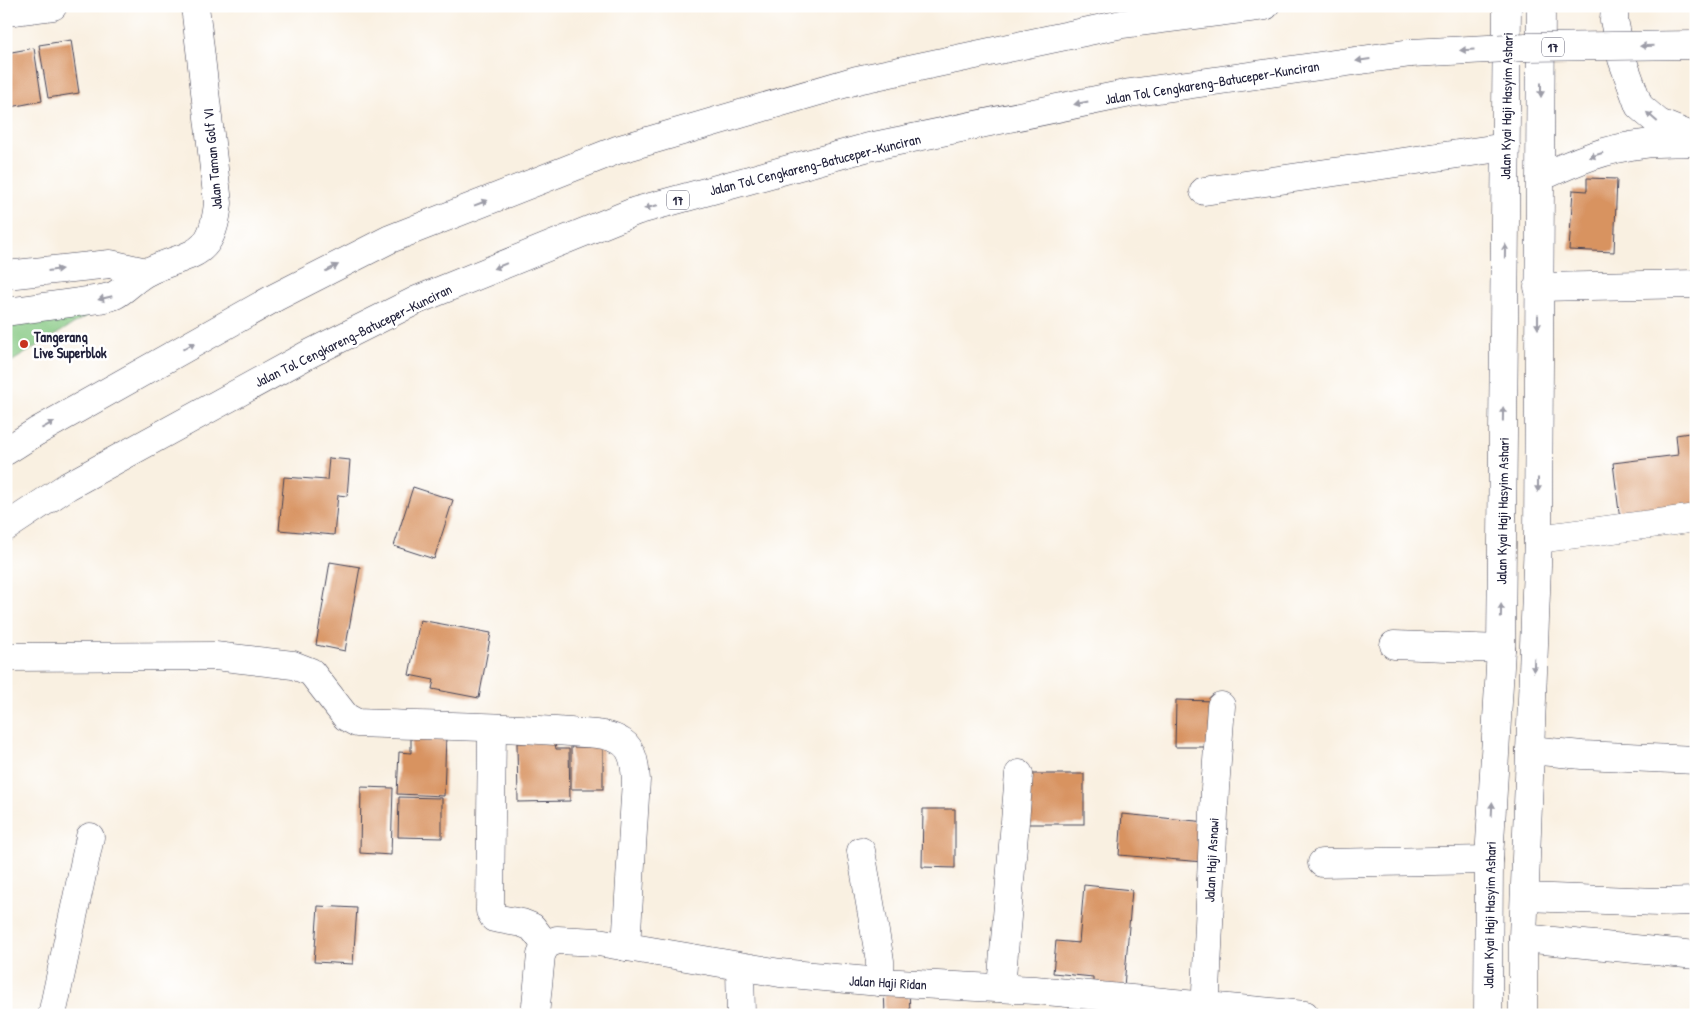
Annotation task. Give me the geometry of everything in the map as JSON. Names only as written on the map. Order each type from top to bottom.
[{"type":"main road","points":[[6,12],[53,6]]},
{"type":"main road","name":"Jalan Taman Golf VI","points":[[6,312],[115,295],[146,272],[190,256],[202,248],[210,237],[216,219],[218,203],[195,6]]},
{"type":"main road","points":[[6,451],[36,432],[276,297],[390,239],[618,150],[857,80],[1122,24],[1265,6]]},
{"type":"main road","name":"Jalan Kyai Haji Hasyim Ashari","points":[[1488,1015],[1489,860],[1501,648],[1507,6]]},
{"type":"main road","points":[[1523,1015],[1523,938],[1538,540],[1538,287],[1541,177],[1540,6]]},
{"type":"main road","points":[[1615,6],[1614,20],[1622,59],[1640,106],[1660,123],[1696,138]]},
{"type":"main road","name":"Jalan Tol Cengkareng–Batuceper–Kunciran","points":[[6,527],[68,486],[309,354],[417,300],[636,211],[869,147],[1130,93],[1411,53],[1527,47],[1696,45]]},
{"type":"main road","points":[[1541,177],[1578,160],[1607,151],[1643,144],[1696,142]]},
{"type":"main road","points":[[1204,191],[1506,147]]},
{"type":"main road","points":[[6,275],[110,264],[146,272]]},
{"type":"main road","points":[[1538,287],[1696,284]]},
{"type":"main road","points":[[1538,540],[1696,518]]},
{"type":"main road","points":[[1394,645],[1501,648]]},
{"type":"main road","points":[[6,657],[215,656],[293,665],[311,672],[346,717],[357,723],[537,729],[608,736],[623,742],[630,751],[635,764],[636,780],[626,947]]},
{"type":"main road","name":"Jalan Haji Asnawi","points":[[1205,1010],[1214,789],[1221,706]]},
{"type":"main road","points":[[492,728],[490,911],[494,918],[522,922],[532,927],[546,945],[541,955],[535,1015]]},
{"type":"main road","points":[[1530,750],[1582,755],[1696,760]]},
{"type":"main road","points":[[1001,988],[1019,774]]},
{"type":"main road","points":[[52,1015],[90,837]]},
{"type":"main road","points":[[860,851],[880,961],[880,982]]},
{"type":"main road","points":[[1322,863],[1489,860]]},
{"type":"main road","points":[[1525,897],[1658,902],[1696,901]]},
{"type":"main road","points":[[1523,938],[1696,955]]},
{"type":"main road","name":"Jalan Haji Ridan","points":[[546,945],[557,940],[598,942],[780,973],[880,982],[1001,988],[1205,1010],[1305,1015]]},
{"type":"main road","points":[[740,967],[741,1015]]},
{"type":"green space","name":"Tangerang Live Superblok","points":[[93,312],[6,365],[6,322]]},
{"type":"building","points":[[71,40],[79,93],[48,98],[39,45]]},
{"type":"building","points":[[34,48],[42,101],[11,107],[6,79],[6,53]]},
{"type":"building","points":[[1587,178],[1617,179],[1614,252],[1569,250],[1573,190],[1587,191]]},
{"type":"building","points":[[1696,432],[1696,510],[1620,520],[1613,463],[1678,455],[1676,435]]},
{"type":"building","points":[[329,458],[350,460],[347,496],[338,495],[334,535],[279,530],[284,477],[327,480]]},
{"type":"building","points":[[413,487],[453,500],[434,559],[394,546]]},
{"type":"building","points":[[330,562],[360,567],[345,651],[316,645]]},
{"type":"building","points":[[420,620],[491,633],[479,698],[432,689],[434,680],[409,675]]},
{"type":"building","points":[[1176,700],[1216,701],[1216,747],[1175,747]]},
{"type":"building","points":[[411,735],[446,736],[444,796],[397,794],[399,752],[411,753]]},
{"type":"building","points":[[555,742],[556,749],[569,749],[570,801],[518,802],[517,743]]},
{"type":"building","points":[[571,747],[603,747],[603,789],[571,789]]},
{"type":"building","points":[[1028,774],[1084,774],[1084,824],[1028,824]]},
{"type":"building","points":[[361,787],[393,788],[391,855],[360,853]]},
{"type":"building","points":[[399,797],[442,798],[442,838],[398,837]]},
{"type":"building","points":[[923,809],[955,809],[955,868],[922,867]]},
{"type":"building","points":[[1122,814],[1207,822],[1203,862],[1119,855]]},
{"type":"building","points":[[1084,885],[1132,890],[1124,987],[1093,984],[1093,977],[1053,973],[1056,941],[1079,943]]},
{"type":"building","points":[[318,906],[357,908],[353,964],[314,962]]},
{"type":"building","points":[[909,987],[910,1015],[885,1015],[884,988]]},
{"type":"place","name":"Tangerang Live Superblok","points":[[24,344]]}]
